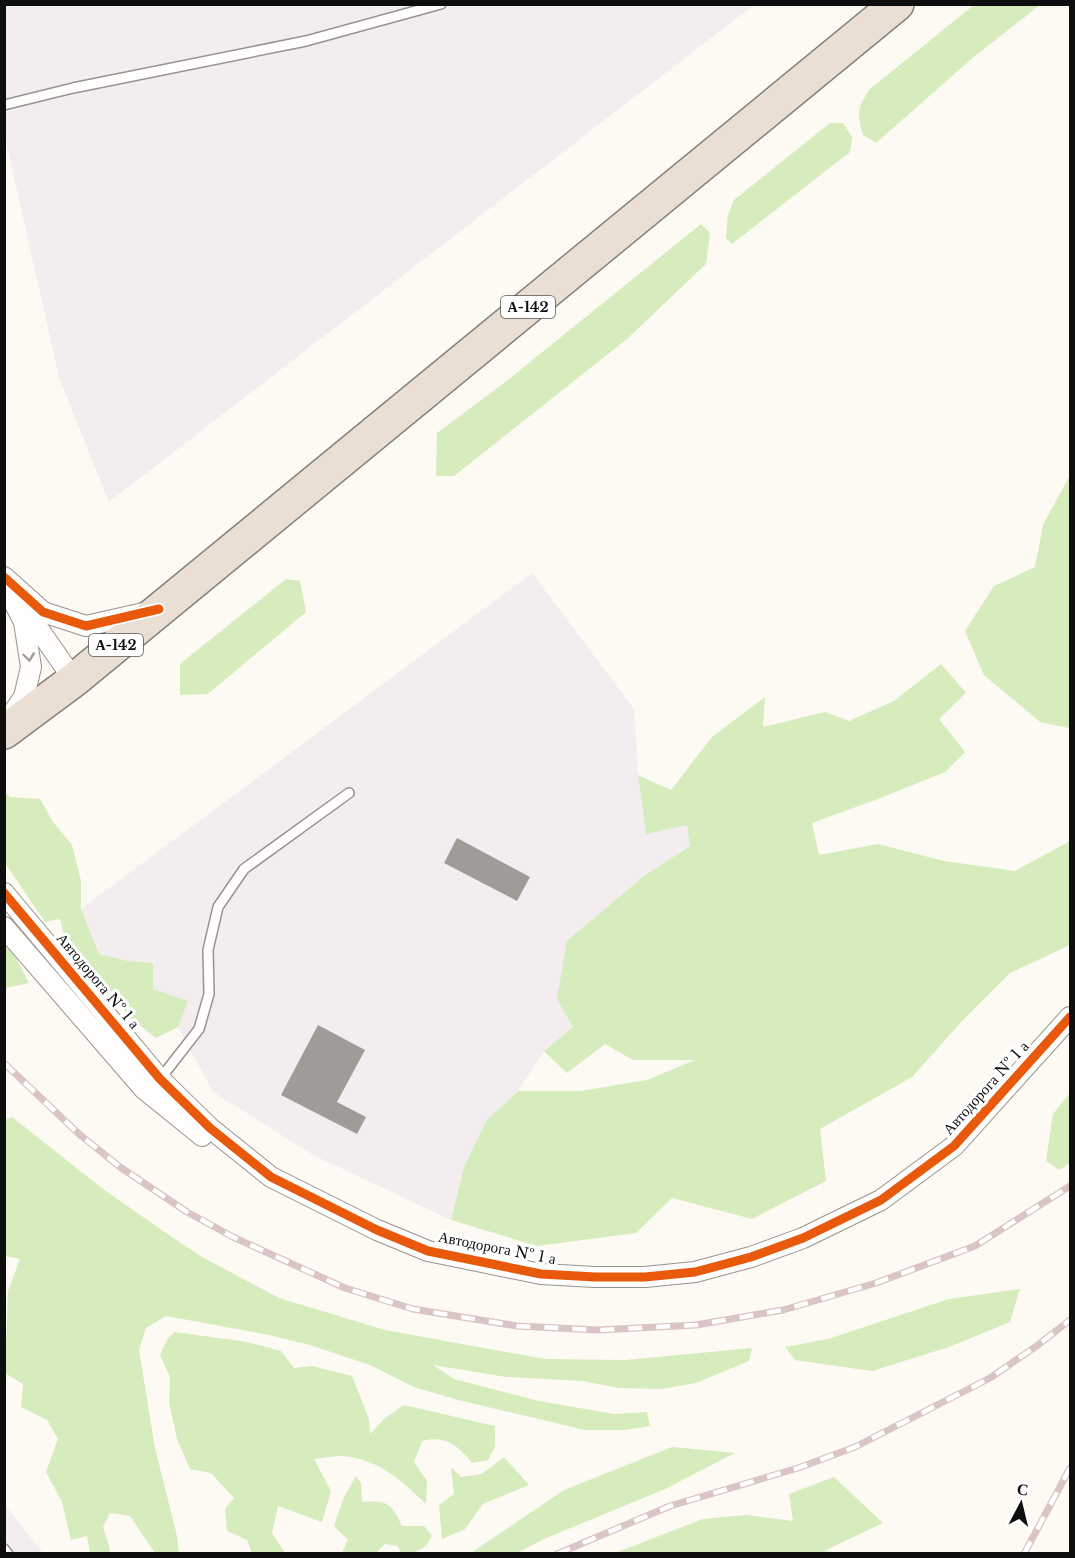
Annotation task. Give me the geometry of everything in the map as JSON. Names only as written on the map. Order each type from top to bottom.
[{"type":"highway","name":"А-142","points":[[4,732],[74,680],[897,4]]},
{"type":"street","points":[[4,580],[43,612],[86,626],[159,609]]},
{"type":"street","points":[[4,580],[74,680]]},
{"type":"street","points":[[4,580],[24,622],[31,667],[24,697],[4,724]]},
{"type":"street","name":"Автодорога № 1 а","points":[[4,893],[160,1079],[210,1128],[271,1177],[377,1230],[428,1251],[541,1274],[595,1278],[645,1277],[695,1272],[751,1257],[803,1238],[881,1200],[954,1146],[1071,1017]]},
{"type":"street","points":[[4,927],[144,1089],[201,1135],[271,1177]]},
{"type":"lane","points":[[4,105],[73,88],[306,41],[441,4]]},
{"type":"lane","points":[[160,1079],[199,1029],[208,994],[208,951],[218,907],[244,869],[349,793]]},
{"type":"lane","points":[[4,1549],[8,1554]]},
{"type":"shaded area","points":[[4,5],[754,5],[109,502],[59,377],[5,137]]},
{"type":"shaded area","points":[[532,573],[634,709],[638,775],[646,834],[687,825],[690,846],[644,876],[573,1027],[544,1051],[518,1091],[486,1121],[464,1167],[451,1220],[315,1156],[213,1092],[178,1027],[187,1001],[153,989],[153,963],[128,961],[99,954],[81,909]]},
{"type":"shaded area","points":[[5,1505],[43,1553],[5,1553]]},
{"type":"green space","points":[[975,4],[1040,5],[975,56],[876,143],[863,135],[859,111],[870,89]]},
{"type":"green space","points":[[830,123],[843,123],[852,137],[850,152],[732,244],[726,238],[728,215],[734,200]]},
{"type":"green space","points":[[701,224],[710,233],[706,264],[627,339],[454,476],[436,476],[437,433],[504,383]]},
{"type":"green space","points":[[1070,475],[1070,725],[1068,728],[1040,722],[984,675],[965,631],[994,586],[1035,567],[1043,525]]},
{"type":"green space","points":[[286,579],[300,581],[306,612],[208,694],[180,695],[180,664]]},
{"type":"green space","points":[[941,664],[966,693],[939,719],[965,752],[945,772],[812,823],[819,855],[878,844],[944,861],[1015,871],[1070,841],[1070,945],[1010,973],[963,1020],[912,1077],[820,1129],[826,1181],[752,1219],[672,1198],[636,1233],[537,1246],[451,1220],[464,1167],[486,1121],[518,1091],[581,1091],[647,1080],[695,1060],[633,1060],[605,1044],[567,1073],[544,1051],[573,1027],[557,999],[567,941],[644,876],[690,846],[687,825],[646,834],[638,775],[671,790],[712,737],[765,697],[763,727],[825,712],[849,721],[894,701]]},
{"type":"green space","points":[[4,792],[11,797],[40,799],[53,822],[72,845],[81,881],[81,909],[99,954],[128,961],[153,963],[153,989],[188,1001],[178,1027],[156,1038],[128,1016],[100,975],[67,947],[60,919],[45,922],[5,863]]},
{"type":"green space","points":[[4,945],[15,956],[29,983],[5,988]]},
{"type":"green space","points":[[1070,1093],[1070,1163],[1059,1170],[1046,1161],[1053,1114]]},
{"type":"green space","points":[[12,1117],[103,1189],[166,1233],[202,1257],[279,1298],[385,1330],[545,1359],[625,1360],[752,1348],[749,1361],[696,1383],[661,1389],[619,1388],[583,1381],[506,1377],[433,1365],[454,1379],[539,1401],[614,1414],[647,1412],[650,1426],[625,1430],[585,1430],[458,1400],[414,1387],[370,1365],[310,1345],[166,1316],[146,1328],[139,1350],[155,1448],[177,1536],[179,1553],[155,1553],[130,1516],[110,1513],[103,1527],[110,1549],[109,1553],[90,1553],[87,1536],[71,1540],[62,1502],[46,1472],[58,1439],[47,1420],[21,1407],[23,1384],[5,1373],[8,1291],[20,1259],[5,1256],[5,1119]]},
{"type":"green space","points":[[1020,1289],[1010,1322],[949,1347],[872,1371],[795,1360],[785,1347],[828,1339],[949,1299]]},
{"type":"green space","points":[[175,1332],[247,1342],[281,1351],[294,1368],[312,1366],[352,1376],[369,1419],[370,1434],[384,1419],[404,1405],[495,1426],[495,1447],[488,1460],[472,1463],[451,1443],[438,1440],[422,1441],[414,1462],[427,1481],[426,1504],[398,1479],[367,1461],[342,1456],[314,1459],[331,1491],[322,1522],[278,1506],[272,1533],[285,1553],[252,1553],[247,1540],[227,1531],[225,1509],[234,1498],[211,1473],[190,1469],[177,1439],[169,1402],[170,1377],[160,1355],[168,1338]]},
{"type":"green space","points":[[672,1447],[735,1453],[665,1489],[544,1539],[517,1553],[471,1553],[564,1490]]},
{"type":"green space","points":[[504,1457],[529,1485],[483,1504],[465,1529],[442,1539],[439,1505],[454,1494],[451,1467],[461,1477],[482,1474]]},
{"type":"green space","points":[[356,1476],[361,1483],[362,1502],[378,1502],[388,1505],[395,1512],[402,1526],[424,1526],[432,1536],[427,1544],[411,1553],[401,1553],[398,1546],[385,1544],[376,1553],[342,1553],[348,1540],[334,1526],[344,1497]]},
{"type":"green space","points":[[834,1477],[883,1523],[824,1551],[841,1553],[615,1553],[703,1519],[746,1515],[793,1521],[789,1494]]},
{"type":"building","points":[[457,838],[530,877],[517,901],[444,863]]},
{"type":"building","points":[[318,1025],[365,1050],[337,1102],[366,1117],[357,1134],[281,1095]]},
{"type":"railway","points":[[4,1063],[79,1134],[120,1167],[187,1212],[233,1237],[345,1288],[413,1309],[517,1326],[598,1330],[696,1325],[783,1310],[876,1283],[975,1246],[1070,1186]]},
{"type":"railway","points":[[557,1554],[670,1506],[798,1468],[855,1447],[990,1378],[1070,1320]]},
{"type":"railway","points":[[1024,1554],[1070,1468]]},
{"type":"cycle path","points":[[4,577],[43,612],[86,626],[159,609]]},
{"type":"cycle path","points":[[4,893],[160,1079],[210,1128],[271,1177],[377,1230],[428,1251],[541,1274],[645,1277],[695,1272],[751,1257],[803,1238],[881,1200],[954,1146],[1070,1017]]}]
